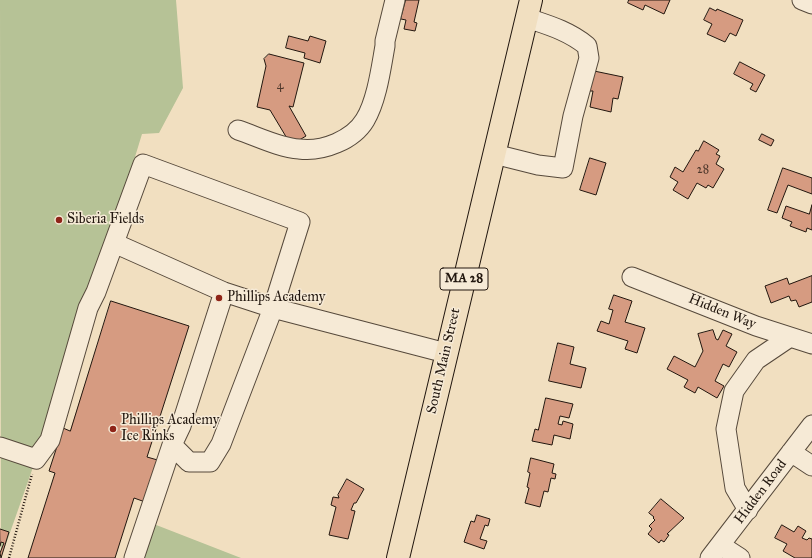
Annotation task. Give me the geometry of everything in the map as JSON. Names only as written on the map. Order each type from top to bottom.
[{"type":"main road","name":"South Main Street","points":[[398,558],[529,9]]},
{"type":"street","points":[[238,130],[299,149],[321,148],[347,139],[358,130],[366,119],[376,88],[395,0]]},
{"type":"street","points":[[802,0],[812,4]]},
{"type":"street","points":[[494,154],[538,165],[563,168],[573,116],[589,58],[587,46],[529,9]]},
{"type":"street","points":[[0,447],[36,459],[50,440],[88,308],[96,292],[143,164],[300,222],[273,308],[221,444],[210,462],[189,462],[172,445]]},
{"type":"street","points":[[114,243],[224,292],[273,308],[446,353]]},
{"type":"street","name":"Hidden Way","points":[[632,277],[756,326],[812,344]]},
{"type":"street","points":[[134,558],[172,445],[181,426],[224,292]]},
{"type":"street","points":[[748,510],[735,488],[726,429],[734,391],[756,360],[790,337]]},
{"type":"street","name":"Hidden Road","points":[[715,551],[812,425]]},
{"type":"street","points":[[791,452],[812,466]]},
{"type":"street","points":[[715,551],[740,558]]},
{"type":"path","points":[[9,558],[36,459]]},
{"type":"green space","name":"Siberia Fields","points":[[0,0],[176,0],[183,88],[159,133],[142,134],[74,347],[1,558]]},
{"type":"green space","points":[[146,521],[241,558],[134,558]]},
{"type":"building","points":[[406,0],[419,0],[414,22],[417,23],[415,31],[404,29],[406,20],[401,19]]},
{"type":"building","points":[[629,0],[670,0],[664,14],[645,5],[643,10],[628,3]]},
{"type":"building","points":[[710,8],[716,11],[717,9],[743,20],[736,36],[730,33],[725,42],[707,34],[712,24],[704,20]]},
{"type":"building","points":[[289,36],[308,41],[310,36],[326,41],[320,63],[304,58],[305,53],[286,48]]},
{"type":"building","points":[[269,54],[304,63],[293,107],[289,106],[306,136],[291,145],[270,110],[257,107],[266,66],[264,59]]},
{"type":"building","points":[[740,62],[765,75],[756,92],[750,89],[753,84],[734,74]]},
{"type":"building","points":[[594,71],[623,77],[618,99],[613,98],[611,112],[590,107],[593,91],[590,91]]},
{"type":"building","points":[[762,134],[774,140],[771,146],[759,140]]},
{"type":"building","points":[[704,141],[719,150],[716,154],[720,156],[716,164],[724,169],[713,188],[708,185],[706,188],[697,183],[688,199],[673,190],[678,182],[670,177],[675,167],[683,172],[696,150],[698,151]]},
{"type":"building","points":[[590,158],[606,163],[596,195],[580,190]]},
{"type":"building","points":[[783,168],[812,178],[812,194],[788,185],[777,213],[768,210]]},
{"type":"building","points":[[812,205],[812,230],[807,228],[806,232],[790,226],[792,222],[782,218],[786,206],[809,214]]},
{"type":"building","points":[[812,276],[812,302],[799,307],[796,300],[791,301],[789,296],[771,303],[765,286],[787,278],[789,284]]},
{"type":"building","points":[[614,295],[632,301],[625,322],[645,328],[637,353],[625,349],[628,341],[597,331],[601,321],[609,324],[613,310],[609,309]]},
{"type":"building","name":"Phillips Academy Ice Rinks","points":[[111,301],[189,326],[147,457],[161,461],[148,503],[134,498],[115,558],[28,558],[55,473],[49,471],[63,428],[70,431]]},
{"type":"building","points":[[713,330],[716,339],[718,340],[723,330],[732,334],[726,346],[737,352],[729,367],[723,364],[715,381],[724,386],[717,398],[698,387],[695,393],[684,387],[688,380],[667,369],[674,356],[695,367],[703,351],[698,334]]},
{"type":"building","points":[[558,343],[574,347],[570,364],[586,368],[581,388],[549,381]]},
{"type":"building","points":[[546,398],[573,404],[569,418],[560,416],[558,424],[562,425],[563,421],[573,424],[570,439],[554,435],[552,445],[532,441],[535,429],[538,430]]},
{"type":"building","points":[[531,458],[554,464],[552,473],[556,474],[555,479],[551,478],[548,492],[544,491],[540,507],[525,503],[529,488],[527,487],[530,473],[528,472]]},
{"type":"building","points":[[347,479],[364,489],[351,510],[355,511],[348,539],[329,535],[336,507],[331,505],[333,497],[339,498],[338,495]]},
{"type":"building","points":[[661,499],[684,518],[667,534],[669,535],[664,542],[661,540],[659,543],[648,534],[652,529],[649,526],[655,520],[649,513]]},
{"type":"building","points":[[477,515],[490,519],[488,526],[485,525],[480,539],[487,541],[484,549],[464,542],[471,521],[474,522]]},
{"type":"building","points":[[782,525],[794,532],[798,526],[806,531],[802,538],[807,540],[809,538],[812,539],[812,558],[795,558],[783,551],[787,544],[775,538]]},
{"type":"building","points":[[0,529],[9,532],[1,558],[0,553],[4,543],[1,542],[0,546]]},
{"type":"place","name":"Siberia Fields","points":[[59,220]]},
{"type":"place","name":"Phillips Academy","points":[[219,298]]},
{"type":"place","name":"Phillips Academy Ice Rinks","points":[[113,429]]}]
